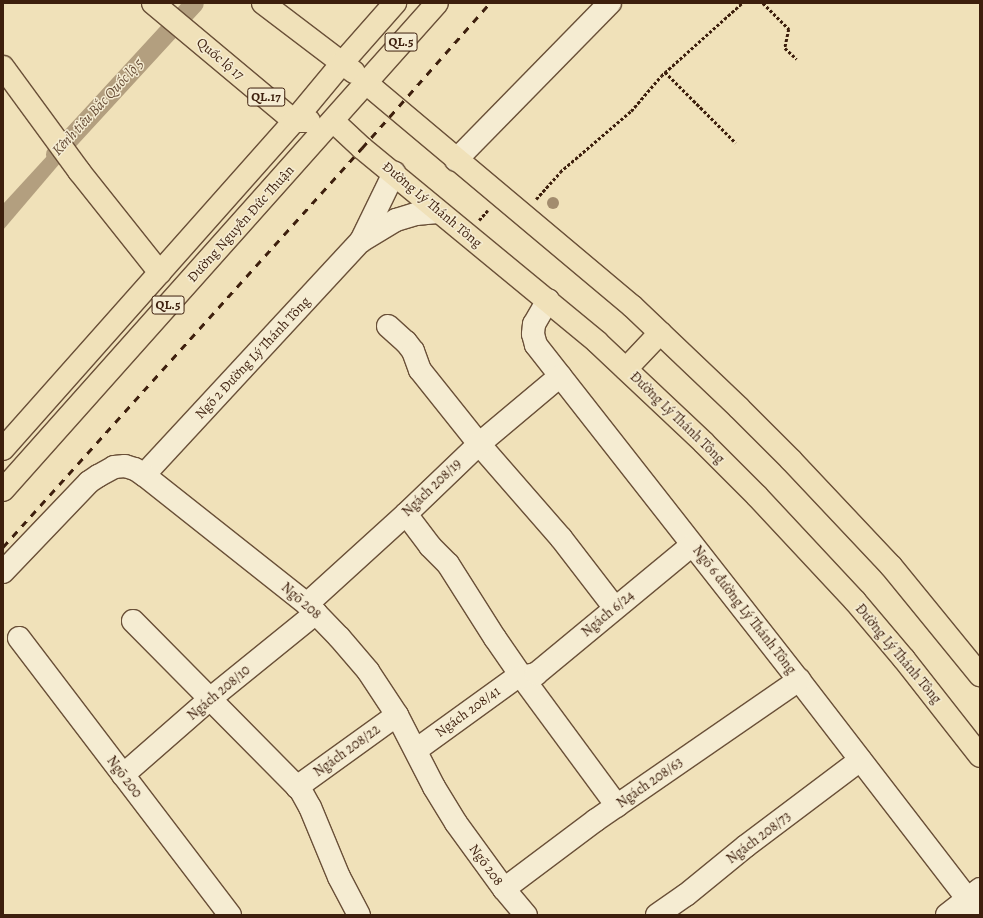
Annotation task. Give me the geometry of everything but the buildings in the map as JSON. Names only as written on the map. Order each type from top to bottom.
[{"type":"main road","points":[[263,3],[343,62],[456,160],[592,272],[660,333],[740,408],[840,511],[890,566],[980,675]]},
{"type":"main road","name":"QL.5","points":[[343,62],[395,3]]},
{"type":"main road","name":"QL.5","points":[[365,82],[437,3]]},
{"type":"main road","name":"Quốc lộ 17","points":[[154,4],[294,121]]},
{"type":"main road","name":"Đường Nguyễn Đức Thuận","points":[[3,449],[160,274],[294,121],[343,62]]},
{"type":"main road","points":[[3,67],[79,171],[160,274]]},
{"type":"main road","name":"Đường Nguyễn Đức Thuận","points":[[3,490],[365,82]]},
{"type":"main road","name":"QL.17","points":[[294,121],[332,121]]},
{"type":"main road","name":"Đường Lý Thánh Tông","points":[[332,121],[438,212],[548,300],[626,369],[757,496],[856,602],[904,659],[980,756]]},
{"type":"main road","points":[[626,369],[660,333]]},
{"type":"street","points":[[456,160],[610,3]]},
{"type":"street","points":[[361,241],[394,173]]},
{"type":"street","points":[[361,241],[396,220],[416,214],[438,212]]},
{"type":"street","name":"Ngõ 2 Đường Lý Thánh Tông","points":[[144,475],[361,241]]},
{"type":"street","name":"Ngõ 6 đường Lý Thánh Tông","points":[[548,300],[534,324],[533,334],[536,345],[860,760],[976,901]]},
{"type":"street","points":[[388,326],[406,342],[413,351],[420,370],[478,444],[561,538],[615,608]]},
{"type":"street","name":"Ngách 208/19","points":[[312,609],[478,444],[560,376]]},
{"type":"street","name":"Ngõ 208","points":[[3,572],[89,482],[114,467],[125,466],[135,469],[312,609],[339,637],[368,671],[397,715],[434,787],[456,823],[504,889],[516,912]]},
{"type":"street","points":[[406,514],[430,546],[448,564],[495,638],[522,677],[617,806]]},
{"type":"street","name":"Ngách 6/24","points":[[522,677],[530,677],[536,674],[692,545]]},
{"type":"street","name":"Ngách 208/10","points":[[123,775],[312,609]]},
{"type":"street","points":[[133,621],[297,786],[310,808],[339,877],[359,915]]},
{"type":"street","name":"Ngõ 200","points":[[19,638],[230,915]]},
{"type":"street","name":"Ngách 208/41","points":[[416,750],[514,679],[522,677]]},
{"type":"street","name":"Ngách 208/63","points":[[504,889],[617,806],[799,680]]},
{"type":"street","name":"Ngách 208/22","points":[[297,786],[397,715]]},
{"type":"street","name":"Ngách 208/73","points":[[657,915],[686,895],[746,846],[860,760]]},
{"type":"street","points":[[947,915],[976,901]]},
{"type":"path","points":[[522,214],[560,172],[631,111],[665,72],[742,3]]},
{"type":"path","points":[[763,3],[789,29],[785,48],[797,59]]},
{"type":"path","points":[[665,72],[736,143]]},
{"type":"path","points":[[478,222],[489,208]]},
{"type":"shaded area","points":[[70,131],[78,142],[3,230],[3,204]]},
{"type":"waterway","name":"Kênh tiêu Bắc Quốc lộ 5","points":[[55,154],[194,3]]},
{"type":"railway","points":[[3,547],[362,148],[490,3]]}]
